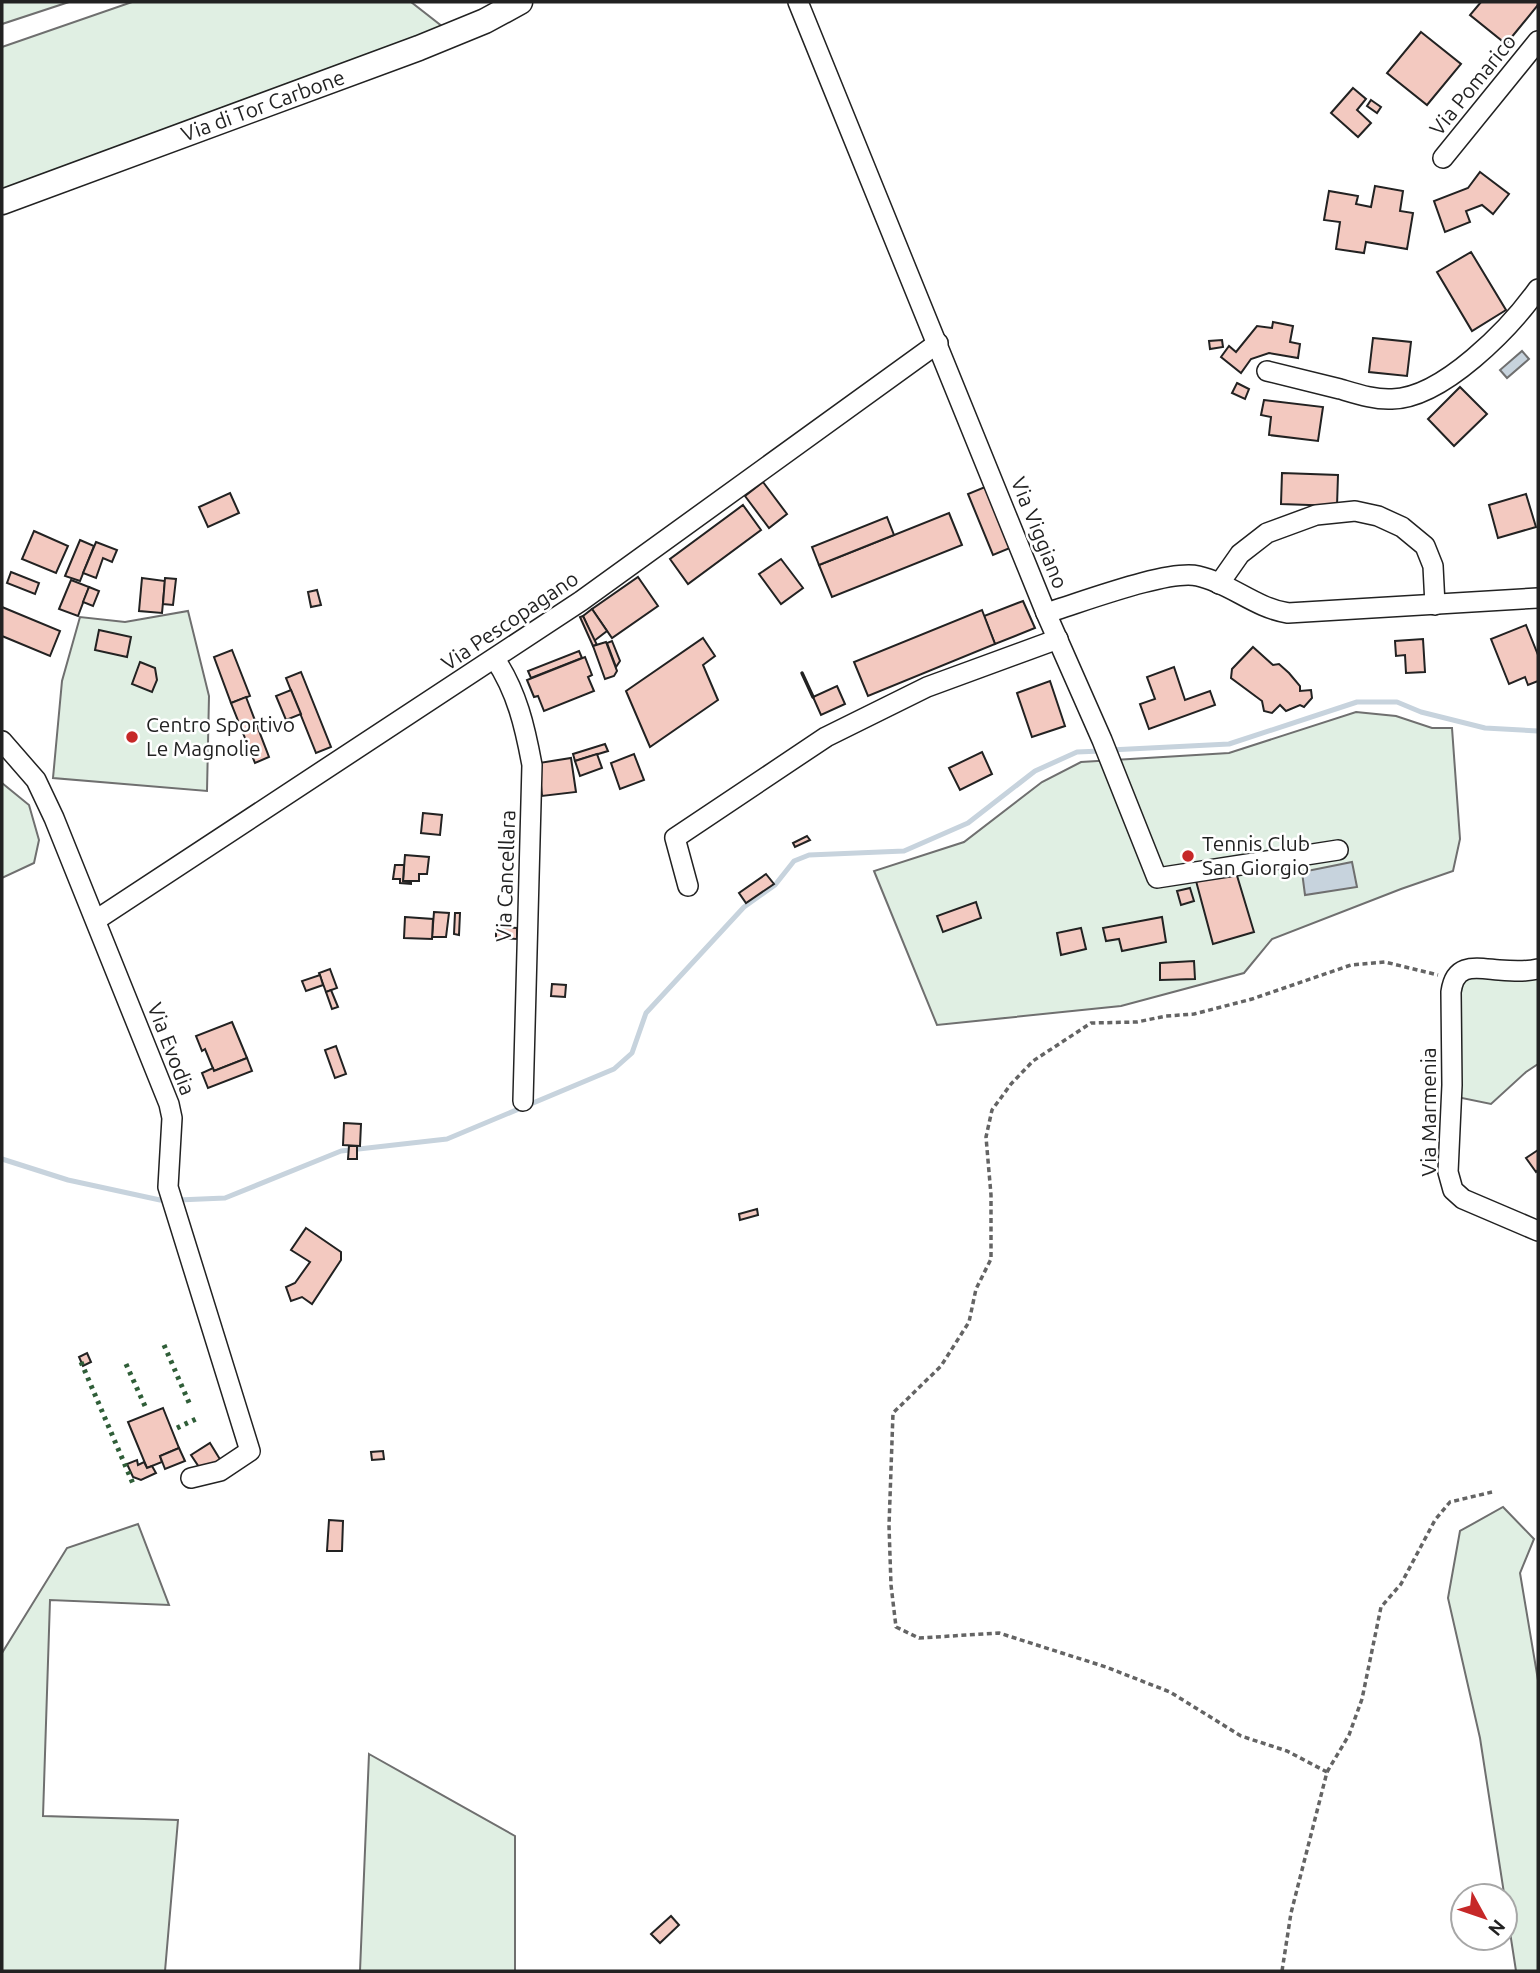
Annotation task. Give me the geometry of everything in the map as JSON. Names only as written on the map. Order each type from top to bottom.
[{"type":"main road","name":"Via di Tor Carbone","points":[[2,202],[429,44],[485,21],[520,2]]},
{"type":"street","name":"Via Viggiano","points":[[798,2],[1046,613],[1177,575],[1196,575],[1264,606],[1288,612],[1538,598]]},
{"type":"street","name":"Via Pomarico","points":[[1443,158],[1538,41]]},
{"type":"street","points":[[1267,371],[1372,397],[1409,397],[1438,383],[1476,355],[1510,325],[1538,289]]},
{"type":"street","name":"Via Pescopagano","points":[[96,920],[581,601],[938,343]]},
{"type":"street","points":[[1219,584],[1240,554],[1267,533],[1327,513],[1355,511],[1378,516],[1402,527],[1425,546],[1433,566],[1436,605]]},
{"type":"street","points":[[1046,613],[1102,740],[1157,878],[1338,850]]},
{"type":"street","points":[[688,886],[675,838],[815,744],[927,687],[1058,639]]},
{"type":"street","name":"Via Cancellara","points":[[495,659],[512,687],[525,726],[532,765],[523,1101]]},
{"type":"street","name":"Via Evodia","points":[[2,741],[36,780],[54,818],[169,1104],[172,1118],[168,1187],[250,1451],[220,1471],[191,1478]]},
{"type":"street","points":[[1454,980],[1464,970],[1473,967],[1512,971],[1538,969]]},
{"type":"street","name":"Via Marmenia","points":[[1454,980],[1451,992],[1450,1184],[1463,1199],[1538,1231]]},
{"type":"path","points":[[1327,1772],[1287,1751],[1241,1736],[1170,1692],[1106,1667],[999,1633],[919,1638],[896,1627],[889,1526],[893,1413],[941,1366],[969,1322],[976,1289],[991,1259],[991,1195],[986,1138],[992,1110],[1010,1084],[1033,1061],[1091,1023],[1137,1022],[1194,1014],[1252,999],[1351,965],[1385,962],[1454,980]]},
{"type":"path","points":[[1282,1971],[1291,1913],[1327,1772],[1349,1735],[1363,1699],[1381,1607],[1401,1584],[1434,1520],[1450,1502],[1492,1492]]},
{"type":"green space","points":[[2,2],[69,2],[2,24]]},
{"type":"green space","points":[[132,2],[411,2],[443,27],[2,190],[2,47]]},
{"type":"green space","name":"Centro Sportivo Le Magnolie","points":[[188,611],[209,696],[207,791],[53,778],[62,681],[80,617],[125,622]]},
{"type":"green space","name":"Tennis Club San Giorgio","points":[[1356,712],[1396,716],[1432,728],[1452,728],[1460,839],[1453,871],[1272,939],[1244,973],[1121,1006],[937,1025],[874,871],[964,842],[1042,782],[1081,762],[1229,753]]},
{"type":"green space","points":[[2,783],[29,805],[39,840],[34,863],[2,878]]},
{"type":"green space","points":[[1538,968],[1538,1064],[1491,1104],[1452,1096],[1454,980]]},
{"type":"green space","points":[[1503,1507],[1534,1539],[1520,1573],[1538,1680],[1538,1971],[1516,1971],[1513,1952],[1519,1952],[1519,1882],[1502,1882],[1480,1738],[1448,1598],[1460,1531]]},
{"type":"green space","points":[[138,1524],[169,1605],[50,1600],[43,1816],[178,1820],[165,1971],[2,1971],[2,1653],[67,1548]]},
{"type":"green space","points":[[369,1754],[515,1836],[515,1971],[360,1971]]},
{"type":"shaded area","points":[[1522,351],[1529,359],[1507,378],[1500,370]]},
{"type":"shaded area","points":[[1352,862],[1357,887],[1305,895],[1302,872]]},
{"type":"building","points":[[1481,2],[1538,2],[1538,5],[1506,44],[1470,15]]},
{"type":"building","points":[[1421,32],[1461,64],[1427,105],[1387,73]]},
{"type":"building","points":[[1353,88],[1366,99],[1357,110],[1371,123],[1358,137],[1331,113]]},
{"type":"building","points":[[1371,100],[1381,107],[1377,113],[1367,106]]},
{"type":"building","points":[[1480,172],[1509,194],[1493,214],[1482,205],[1466,211],[1470,222],[1445,232],[1434,201],[1468,188]]},
{"type":"building","points":[[1375,186],[1403,191],[1400,211],[1413,213],[1407,249],[1366,242],[1364,253],[1336,249],[1340,222],[1324,220],[1329,191],[1358,196],[1356,204],[1371,207]]},
{"type":"building","points":[[1471,252],[1506,310],[1472,331],[1437,272]]},
{"type":"building","points":[[1273,322],[1293,326],[1290,342],[1300,344],[1298,358],[1269,353],[1251,359],[1241,373],[1221,357],[1229,346],[1236,352],[1257,326],[1272,328]]},
{"type":"building","points":[[1373,338],[1411,342],[1407,376],[1369,372]]},
{"type":"building","points":[[1222,340],[1223,347],[1210,349],[1209,341]]},
{"type":"building","points":[[1237,383],[1249,389],[1245,399],[1232,393]]},
{"type":"building","points":[[1460,387],[1487,414],[1454,446],[1428,419]]},
{"type":"building","points":[[1264,400],[1323,407],[1318,441],[1269,435],[1271,417],[1261,415]]},
{"type":"building","points":[[1282,473],[1338,475],[1337,506],[1281,504]]},
{"type":"building","points":[[763,482],[787,514],[769,528],[745,496]]},
{"type":"building","points":[[985,487],[1010,548],[993,555],[968,494]]},
{"type":"building","points":[[230,493],[239,513],[208,527],[199,507]]},
{"type":"building","points":[[1526,494],[1536,527],[1498,538],[1489,505]]},
{"type":"building","points":[[743,505],[761,530],[688,584],[670,559]]},
{"type":"building","points":[[949,513],[962,545],[832,597],[819,565]]},
{"type":"building","points":[[887,517],[894,535],[819,565],[812,547]]},
{"type":"building","points":[[34,531],[68,546],[56,573],[22,559]]},
{"type":"building","points":[[80,540],[94,546],[80,581],[65,576]]},
{"type":"building","points":[[96,542],[117,550],[112,562],[103,558],[96,578],[83,573]]},
{"type":"building","points":[[781,559],[803,588],[781,604],[759,574]]},
{"type":"building","points":[[11,572],[39,583],[35,594],[7,583]]},
{"type":"building","points":[[638,577],[658,606],[612,638],[592,609]]},
{"type":"building","points":[[142,578],[165,581],[162,613],[139,611]]},
{"type":"building","points":[[165,578],[176,579],[173,605],[163,604]]},
{"type":"building","points":[[71,580],[89,587],[78,616],[59,609]]},
{"type":"building","points":[[89,587],[99,591],[93,606],[83,602]]},
{"type":"building","points":[[317,590],[321,605],[311,607],[308,592]]},
{"type":"building","points":[[1023,601],[1035,628],[995,644],[984,616]]},
{"type":"building","points":[[2,607],[60,631],[50,656],[2,636]]},
{"type":"building","points":[[592,609],[607,631],[594,641],[583,616]]},
{"type":"building","points":[[982,610],[995,644],[868,696],[854,662]]},
{"type":"building","points":[[583,616],[597,645],[593,646],[580,617]]},
{"type":"building","points":[[1526,625],[1538,655],[1538,681],[1528,685],[1525,677],[1509,684],[1491,639]]},
{"type":"building","points":[[99,630],[131,637],[127,657],[95,650]]},
{"type":"building","points":[[703,638],[715,656],[703,665],[718,700],[650,747],[626,691]]},
{"type":"building","points":[[1423,639],[1425,672],[1406,673],[1405,655],[1396,656],[1395,641]]},
{"type":"building","points":[[612,641],[620,661],[616,667],[607,643]]},
{"type":"building","points":[[606,642],[617,671],[614,676],[605,679],[593,646]]},
{"type":"building","points":[[1253,647],[1273,665],[1279,664],[1289,673],[1300,686],[1300,691],[1311,690],[1312,698],[1304,707],[1300,705],[1286,711],[1280,705],[1272,713],[1264,711],[1262,701],[1231,678],[1232,669]]},
{"type":"building","points":[[232,650],[250,696],[231,703],[214,657]]},
{"type":"building","points":[[579,651],[582,658],[531,678],[528,671]]},
{"type":"building","points":[[585,657],[592,675],[588,677],[594,691],[544,711],[527,680]]},
{"type":"building","points":[[140,662],[155,668],[157,680],[152,692],[132,684]]},
{"type":"building","points":[[1174,667],[1185,700],[1210,691],[1215,705],[1149,729],[1140,704],[1155,699],[1147,677]]},
{"type":"building","points":[[301,672],[331,747],[316,753],[286,678]]},
{"type":"building","points":[[1050,681],[1065,726],[1032,737],[1017,693]]},
{"type":"building","points":[[837,686],[845,704],[821,715],[813,697]]},
{"type":"building","points":[[291,690],[301,714],[286,720],[276,696]]},
{"type":"building","points":[[246,697],[269,757],[255,763],[231,703]]},
{"type":"building","points":[[605,744],[608,751],[575,761],[573,754]]},
{"type":"building","points":[[982,752],[992,774],[960,790],[949,768]]},
{"type":"building","points":[[597,754],[602,768],[580,776],[575,761]]},
{"type":"building","points":[[634,754],[644,780],[620,789],[611,763]]},
{"type":"building","points":[[571,758],[576,792],[542,796],[539,763]]},
{"type":"building","points":[[423,813],[442,815],[440,835],[421,833]]},
{"type":"building","points":[[807,836],[810,840],[795,847],[793,843]]},
{"type":"building","points":[[405,855],[429,857],[427,874],[419,874],[419,881],[403,881]]},
{"type":"building","points":[[395,865],[404,865],[403,881],[411,884],[393,879]]},
{"type":"building","points":[[1235,869],[1254,932],[1213,944],[1196,881]]},
{"type":"building","points":[[766,874],[774,884],[746,903],[739,893]]},
{"type":"building","points":[[1190,888],[1194,901],[1181,905],[1177,891]]},
{"type":"building","points":[[976,902],[981,918],[943,932],[937,916]]},
{"type":"building","points":[[434,912],[449,913],[446,937],[432,937]]},
{"type":"building","points":[[455,913],[460,913],[459,935],[454,934]]},
{"type":"building","points":[[405,917],[433,919],[432,939],[404,938]]},
{"type":"building","name":"Tennis Club San Giorgio","points":[[1162,917],[1166,942],[1122,951],[1119,939],[1106,941],[1103,928]]},
{"type":"building","points":[[496,927],[517,928],[517,939],[496,938]]},
{"type":"building","points":[[1081,928],[1086,949],[1061,955],[1057,933]]},
{"type":"building","points":[[1194,961],[1195,979],[1160,980],[1160,963]]},
{"type":"building","points":[[330,969],[337,988],[326,992],[319,973]]},
{"type":"building","points":[[320,975],[323,985],[306,991],[302,981]]},
{"type":"building","points":[[552,984],[566,985],[565,997],[551,996]]},
{"type":"building","points":[[331,990],[338,1007],[332,1009],[326,992]]},
{"type":"building","points":[[232,1022],[247,1058],[214,1071],[196,1036]]},
{"type":"building","points":[[336,1046],[346,1074],[335,1078],[325,1050]]},
{"type":"building","points":[[247,1058],[252,1071],[208,1088],[202,1073]]},
{"type":"building","points":[[344,1123],[361,1124],[360,1146],[343,1145]]},
{"type":"building","points":[[349,1146],[357,1146],[357,1159],[348,1159]]},
{"type":"building","points":[[1538,1150],[1538,1170],[1536,1172],[1526,1158]]},
{"type":"building","points":[[757,1209],[758,1215],[740,1220],[739,1214]]},
{"type":"building","points":[[306,1228],[341,1252],[341,1260],[312,1304],[302,1297],[291,1301],[286,1287],[295,1283],[310,1262],[291,1250]]},
{"type":"building","points":[[87,1353],[91,1362],[83,1366],[79,1357]]},
{"type":"building","points":[[163,1408],[179,1448],[160,1456],[162,1462],[147,1468],[128,1422]]},
{"type":"building","points":[[210,1443],[221,1461],[203,1473],[191,1455]]},
{"type":"building","points":[[179,1448],[185,1461],[165,1469],[160,1456]]},
{"type":"building","points":[[383,1451],[384,1459],[372,1460],[371,1452]]},
{"type":"building","points":[[137,1460],[138,1465],[144,1462],[147,1468],[152,1466],[156,1473],[141,1480],[133,1477],[127,1464]]},
{"type":"building","points":[[329,1520],[343,1521],[342,1551],[327,1551]]},
{"type":"building","points":[[671,1916],[679,1925],[660,1943],[651,1934]]},
{"type":"waterway","points":[[1110,750],[1229,744],[1357,702],[1397,702],[1421,712],[1485,728],[1538,731]]},
{"type":"waterway","points":[[178,1200],[225,1198],[341,1151],[447,1139],[614,1069],[632,1053],[646,1013],[744,907],[775,885],[794,861],[809,855],[904,851],[968,823],[1035,771],[1077,752],[1101,751]]},
{"type":"waterway","points":[[2,1159],[68,1180],[168,1200]]},
{"type":"hedge","points":[[164,1345],[190,1405]]},
{"type":"hedge","points":[[81,1362],[134,1486]]},
{"type":"hedge","points":[[126,1364],[145,1406]]},
{"type":"hedge","points":[[177,1428],[196,1419],[195,1415]]},
{"type":"wall","points":[[802,673],[813,697]]},
{"type":"place","name":"Centro Sportivo Le Magnolie","points":[[132,737]]},
{"type":"place","name":"Tennis Club San Giorgio","points":[[1188,856]]}]
